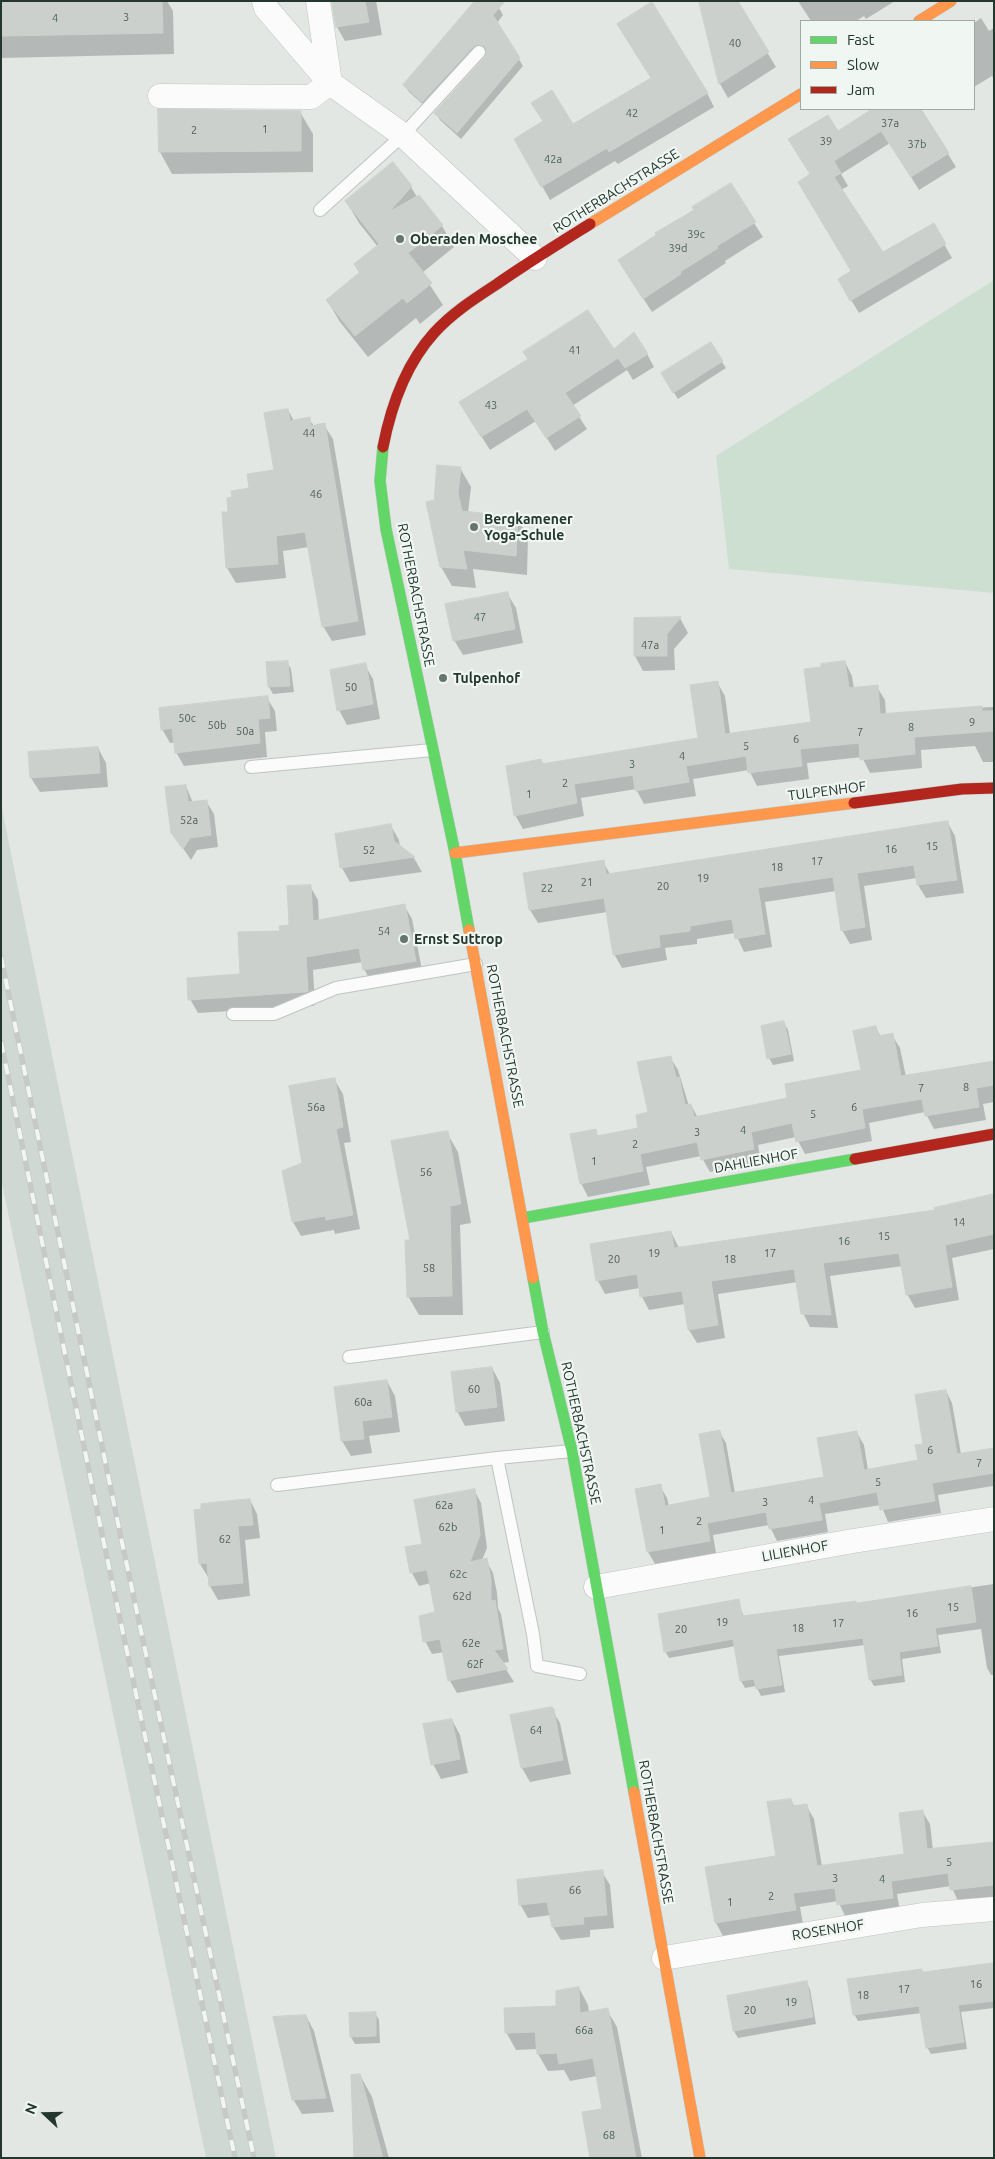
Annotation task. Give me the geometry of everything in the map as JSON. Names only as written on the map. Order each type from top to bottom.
[{"type":"street","points":[[264,1],[266,8],[330,83],[402,136],[535,258]]},
{"type":"street","points":[[318,1],[330,83]]},
{"type":"street","points":[[921,20],[951,1]]},
{"type":"street","points":[[160,96],[311,97],[330,83]]},
{"type":"street","name":"ROTHERBACHSTRASSE","points":[[700,2158],[572,1450],[544,1332],[455,853],[386,529],[380,481],[382,451],[389,416],[406,375],[433,334],[461,308],[535,258],[800,95]]},
{"type":"street","name":"TULPENHOF","points":[[455,853],[962,789],[994,788]]},
{"type":"street","name":"DAHLIENHOF","points":[[523,1218],[994,1134]]},
{"type":"street","name":"LILIENHOF","points":[[596,1587],[853,1541],[994,1519]]},
{"type":"street","name":"ROSENHOF","points":[[664,1958],[922,1915],[994,1909]]},
{"type":"lane","points":[[320,210],[402,136],[479,52]]},
{"type":"lane","points":[[251,767],[432,750]]},
{"type":"lane","points":[[233,1014],[274,1014],[336,988],[476,964]]},
{"type":"lane","points":[[349,1357],[544,1332]]},
{"type":"lane","points":[[276,1485],[572,1450]]},
{"type":"lane","points":[[497,1458],[538,1666],[580,1674]]},
{"type":"shaded area","points":[[1,804],[276,2158],[206,2158],[1,1179]]},
{"type":"green space","points":[[994,280],[994,593],[729,569],[716,456]]},
{"type":"building","points":[[1,1],[162,1],[163,33],[1,36]]},
{"type":"building","points":[[332,1],[365,1],[369,22],[336,27]]},
{"type":"building","points":[[475,1],[505,1],[493,15],[520,58],[457,133],[434,113],[485,57],[487,50],[484,46],[477,44],[473,47],[422,102],[403,85]]},
{"type":"building","points":[[699,1],[738,1],[769,52],[719,84]]},
{"type":"building","points":[[652,2],[708,93],[609,152],[607,148],[541,187],[514,139],[543,121],[531,103],[552,90],[573,124],[651,78],[617,24]]},
{"type":"building","points":[[158,109],[301,111],[301,151],[159,152]]},
{"type":"building","points":[[922,110],[949,153],[911,177],[881,131],[834,161],[841,173],[834,177],[883,252],[934,223],[946,244],[850,301],[838,279],[851,271],[798,182],[810,174],[788,139],[828,115],[838,131],[869,111]]},
{"type":"building","name":"Oberaden Moschee","points":[[393,162],[412,186],[389,212],[419,195],[443,225],[408,253],[432,283],[407,303],[403,298],[355,336],[326,300],[360,272],[354,264],[379,244],[345,201]]},
{"type":"building","points":[[731,183],[756,222],[717,246],[718,248],[680,272],[681,274],[643,299],[618,260],[656,235],[655,233],[694,210],[692,207]]},
{"type":"building","points":[[588,310],[614,349],[634,332],[648,354],[625,368],[618,358],[565,393],[581,416],[546,438],[527,409],[481,437],[459,402],[528,359],[523,352]]},
{"type":"building","points":[[711,342],[723,361],[673,393],[661,373]]},
{"type":"building","points":[[288,409],[290,421],[310,417],[311,426],[325,423],[358,621],[322,627],[305,532],[276,536],[278,564],[226,568],[222,512],[228,512],[227,498],[232,497],[231,491],[249,488],[247,474],[274,470],[264,413]]},
{"type":"building","name":"Bergkamener Yoga-Schule","points":[[437,465],[461,467],[458,493],[462,511],[518,517],[516,556],[463,550],[467,569],[440,567],[426,502],[434,500]]},
{"type":"building","points":[[508,592],[515,629],[453,641],[445,604]]},
{"type":"building","points":[[681,617],[667,634],[667,656],[634,656],[634,618]]},
{"type":"building","points":[[288,661],[290,686],[268,687],[266,662]]},
{"type":"building","points":[[845,661],[849,688],[878,685],[880,714],[982,706],[982,711],[994,711],[994,731],[914,737],[915,754],[860,760],[859,743],[800,749],[802,766],[748,773],[746,756],[686,766],[689,782],[635,791],[633,775],[574,784],[577,803],[514,816],[506,766],[541,759],[542,764],[698,738],[690,685],[718,681],[725,734],[811,722],[804,669],[821,667],[821,664]]},
{"type":"building","points":[[366,663],[373,704],[337,711],[330,670]]},
{"type":"building","points":[[268,696],[270,718],[258,719],[260,743],[175,753],[172,728],[161,730],[159,708]]},
{"type":"building","points":[[98,747],[100,773],[30,778],[28,752]]},
{"type":"building","points":[[186,785],[188,802],[207,800],[211,835],[190,838],[183,849],[171,833],[165,787]]},
{"type":"building","points":[[948,821],[957,880],[917,885],[914,865],[857,873],[865,927],[841,931],[833,877],[758,888],[765,934],[735,939],[732,919],[690,926],[690,931],[659,935],[660,947],[613,955],[604,898],[529,910],[523,873],[604,860],[606,874]]},
{"type":"building","points":[[391,824],[394,841],[415,857],[340,868],[335,834]]},
{"type":"building","points":[[311,885],[313,921],[405,904],[416,961],[363,970],[359,948],[306,957],[308,991],[188,1000],[187,978],[240,974],[238,932],[280,931],[279,926],[289,925],[287,886]]},
{"type":"building","points":[[784,1021],[791,1054],[767,1059],[761,1026]]},
{"type":"building","points":[[876,1026],[879,1036],[893,1033],[901,1076],[994,1061],[994,1085],[976,1088],[979,1107],[925,1116],[922,1099],[862,1109],[865,1128],[796,1142],[792,1123],[751,1132],[754,1149],[701,1160],[697,1142],[640,1154],[643,1171],[580,1184],[570,1134],[596,1129],[597,1136],[638,1128],[636,1115],[648,1112],[637,1062],[671,1056],[676,1078],[679,1077],[685,1105],[691,1104],[694,1117],[787,1098],[785,1084],[861,1070],[853,1031]]},
{"type":"building","points":[[335,1078],[343,1127],[336,1129],[353,1215],[326,1220],[325,1216],[292,1222],[282,1171],[302,1163],[289,1086]]},
{"type":"building","points":[[448,1131],[461,1204],[450,1206],[452,1296],[407,1297],[405,1240],[410,1240],[391,1141]]},
{"type":"building","points":[[994,1194],[994,1234],[945,1245],[952,1287],[906,1295],[899,1253],[823,1263],[831,1315],[801,1314],[794,1269],[711,1281],[718,1325],[688,1330],[682,1291],[640,1297],[637,1274],[596,1281],[590,1244],[671,1231],[674,1248],[935,1210],[934,1208]]},
{"type":"building","points":[[492,1367],[497,1407],[456,1412],[451,1372]]},
{"type":"building","points":[[387,1380],[392,1417],[362,1421],[364,1439],[341,1441],[334,1387]]},
{"type":"building","points":[[946,1390],[957,1454],[994,1448],[994,1473],[932,1483],[935,1501],[880,1510],[877,1492],[819,1503],[822,1520],[769,1529],[766,1512],[707,1523],[710,1541],[647,1552],[635,1489],[661,1484],[665,1506],[710,1497],[699,1434],[720,1430],[731,1493],[824,1477],[817,1438],[857,1431],[864,1470],[918,1460],[915,1445],[923,1444],[915,1395]]},
{"type":"building","points":[[475,1489],[480,1535],[470,1562],[487,1558],[491,1580],[491,1601],[495,1600],[503,1649],[494,1650],[508,1669],[448,1681],[440,1639],[423,1642],[419,1616],[435,1612],[427,1570],[410,1573],[405,1547],[422,1544],[414,1500]]},
{"type":"building","points":[[250,1499],[253,1525],[238,1526],[243,1583],[209,1586],[207,1563],[199,1564],[194,1510],[201,1509],[201,1504]]},
{"type":"building","points":[[971,1586],[976,1622],[935,1628],[938,1646],[899,1652],[902,1675],[869,1680],[863,1638],[776,1649],[782,1685],[756,1689],[754,1679],[740,1681],[733,1639],[664,1652],[658,1614],[739,1599],[742,1616],[856,1601],[856,1603]]},
{"type":"building","points":[[552,1707],[554,1709],[563,1760],[521,1768],[510,1715]]},
{"type":"building","points":[[452,1719],[460,1759],[431,1765],[423,1724]]},
{"type":"building","points":[[791,1799],[793,1806],[807,1804],[817,1866],[904,1854],[899,1813],[923,1810],[927,1849],[994,1842],[994,1885],[950,1890],[948,1873],[891,1881],[893,1898],[837,1905],[835,1888],[793,1893],[796,1910],[715,1923],[705,1867],[776,1856],[767,1802]]},
{"type":"building","points":[[603,1870],[607,1915],[583,1917],[584,1924],[552,1927],[547,1902],[519,1905],[517,1880]]},
{"type":"building","points":[[994,1963],[994,2001],[958,2005],[964,2042],[926,2048],[919,2006],[853,2015],[847,1979],[922,1969],[922,1972]]},
{"type":"building","points":[[807,1981],[813,2017],[733,2031],[727,1996]]},
{"type":"building","points":[[579,1987],[580,2013],[608,2008],[636,2158],[590,2158],[582,2112],[602,2109],[593,2058],[559,2064],[557,2053],[537,2054],[535,2032],[505,2033],[504,2008],[556,2006],[556,1991]]},
{"type":"building","points":[[376,2012],[376,2036],[350,2037],[349,2013]]},
{"type":"building","points":[[306,2015],[326,2098],[292,2100],[273,2017]]},
{"type":"building","points":[[360,2074],[383,2158],[354,2158],[351,2075]]},
{"type":"railway","points":[[1,957],[120,1533],[254,2158]]},
{"type":"railway","points":[[1,1042],[103,1539],[235,2158]]},
{"type":"traffic: fast","points":[[383,447],[380,481],[386,529],[455,853],[469,930]]},
{"type":"traffic: fast","points":[[523,1218],[855,1159]]},
{"type":"traffic: fast","points":[[533,1278],[543,1332],[572,1451],[634,1792]]},
{"type":"traffic: slow","points":[[921,20],[951,1]]},
{"type":"traffic: slow","points":[[590,224],[800,95]]},
{"type":"traffic: slow","points":[[455,853],[854,803]]},
{"type":"traffic: slow","points":[[469,930],[533,1278]]},
{"type":"traffic: slow","points":[[634,1792],[700,2158]]},
{"type":"traffic: jam","points":[[383,447],[390,416],[407,372],[434,333],[448,319],[472,301],[590,224]]},
{"type":"traffic: jam","points":[[854,803],[962,789],[994,788]]},
{"type":"traffic: jam","points":[[855,1159],[994,1134]]},
{"type":"place","name":"Oberaden Moschee","points":[[400,239]]},
{"type":"place","name":"Bergkamener Yoga-Schule","points":[[474,527]]},
{"type":"place","name":"Tulpenhof","points":[[443,678]]},
{"type":"place","name":"Ernst Suttrop","points":[[404,939]]}]
